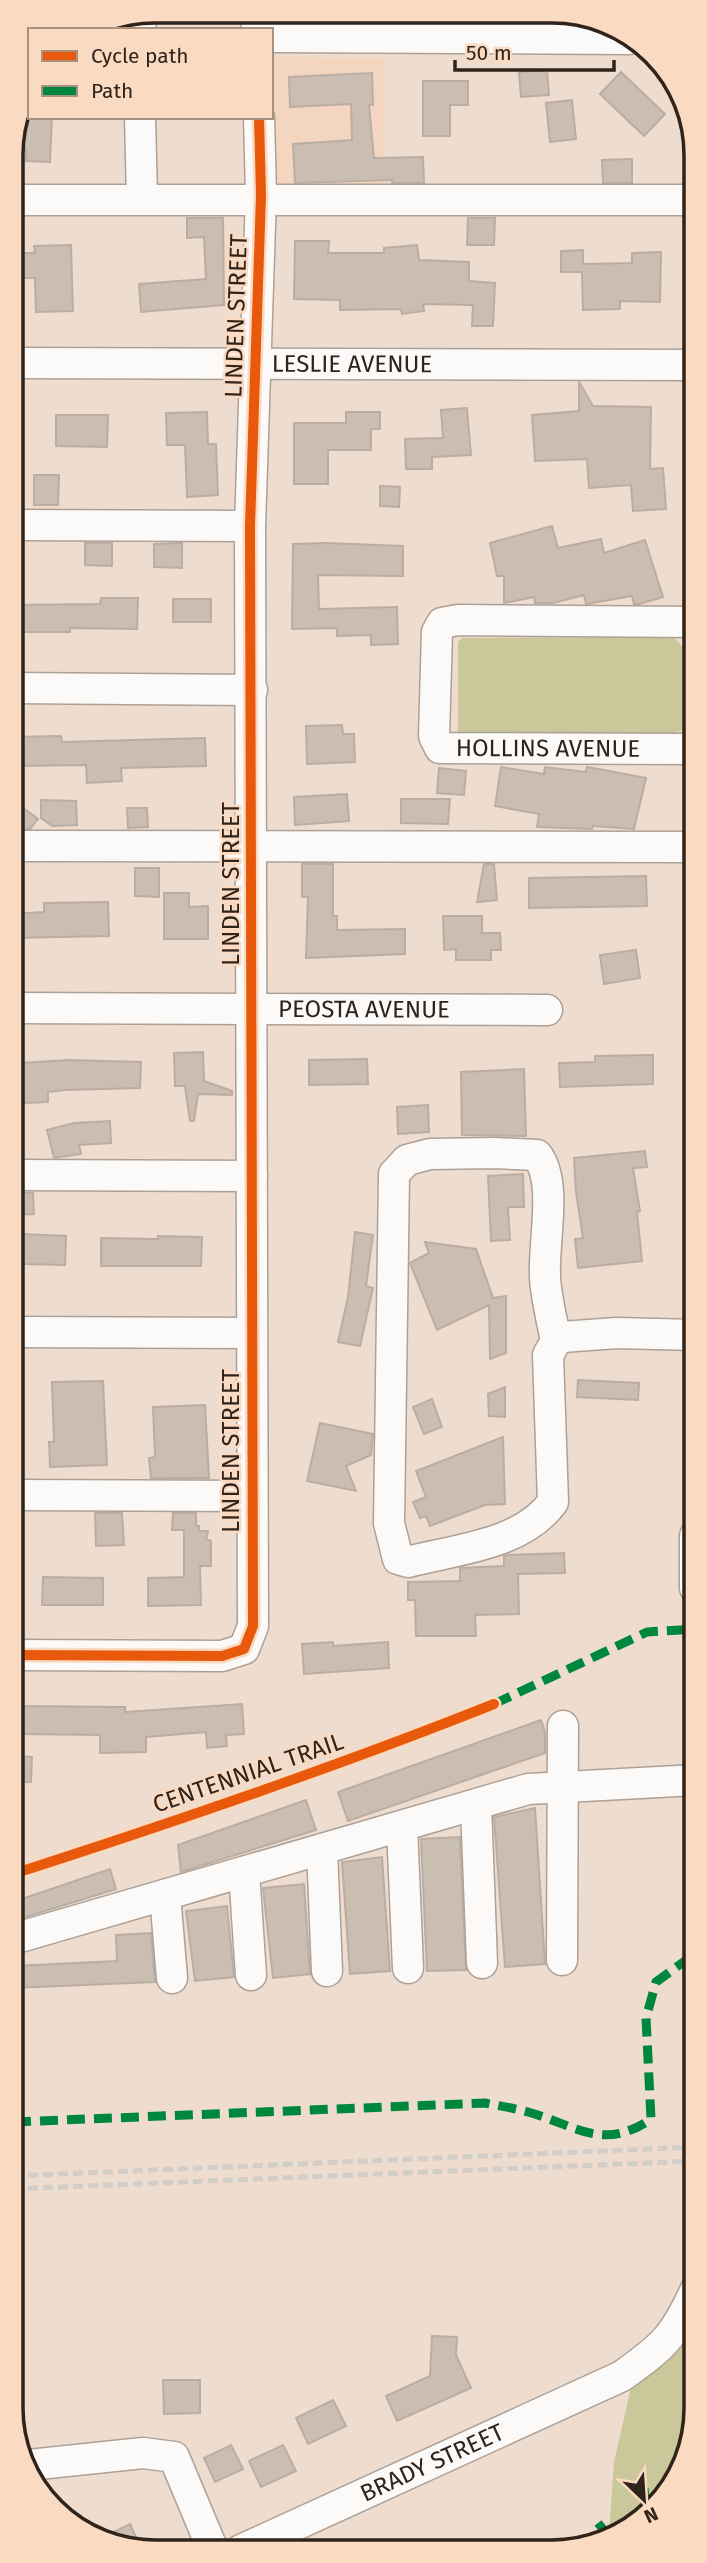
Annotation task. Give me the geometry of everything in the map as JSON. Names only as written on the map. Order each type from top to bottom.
[{"type":"street","points":[[273,37],[485,26],[614,39]]},
{"type":"street","points":[[140,119],[142,200]]},
{"type":"street","name":"LINDEN STREET","points":[[23,1655],[222,1656],[244,1649],[253,1626],[250,526],[260,199],[259,119]]},
{"type":"street","points":[[23,200],[684,200]]},
{"type":"street","name":"LESLIE AVENUE","points":[[23,363],[684,365]]},
{"type":"street","points":[[23,525],[250,526]]},
{"type":"street","name":"HOLLINS AVENUE","points":[[684,622],[442,623],[437,632],[434,736],[440,748],[684,749]]},
{"type":"street","points":[[23,688],[252,690]]},
{"type":"street","points":[[23,846],[684,847]]},
{"type":"street","name":"PEOSTA AVENUE","points":[[23,1008],[547,1010]]},
{"type":"street","points":[[556,1341],[545,1280],[549,1188],[546,1167],[537,1155],[430,1154],[407,1160],[394,1174],[390,1522],[398,1559],[408,1562],[511,1535],[541,1518],[553,1502],[548,1355],[556,1341],[562,1337],[617,1333],[684,1335]]},
{"type":"street","points":[[23,1175],[252,1176]]},
{"type":"street","points":[[23,1332],[251,1333]]},
{"type":"street","points":[[23,1495],[252,1496]]},
{"type":"street","points":[[562,1959],[563,1726]]},
{"type":"street","points":[[23,1936],[528,1789],[684,1781]]},
{"type":"street","points":[[476,1805],[482,1963]]},
{"type":"street","points":[[402,1826],[408,1968]]},
{"type":"street","points":[[322,1849],[327,1971]]},
{"type":"street","points":[[244,1872],[251,1975]]},
{"type":"street","points":[[166,1895],[172,1978]]},
{"type":"street","name":"BRADY STREET","points":[[263,2540],[622,2376],[662,2347],[684,2315]]},
{"type":"street","points":[[35,2464],[143,2453],[174,2457],[209,2540]]},
{"type":"shaded area","points":[[293,23],[424,23],[315,27]]},
{"type":"shaded area","points":[[273,57],[385,58],[383,201],[271,200]]},
{"type":"shaded area","points":[[673,637],[684,648],[683,729],[672,736],[460,736],[458,732],[458,642],[462,638]]},
{"type":"shaded area","points":[[684,2333],[684,2417],[674,2459],[667,2474],[651,2495],[625,2518],[609,2527],[614,2462],[632,2383]]},
{"type":"building","points":[[547,70],[549,95],[521,97],[519,72]]},
{"type":"building","points":[[621,72],[665,114],[644,136],[600,94]]},
{"type":"building","points":[[372,73],[373,105],[369,105],[374,158],[423,157],[424,183],[392,183],[392,180],[295,183],[293,144],[352,140],[351,104],[290,107],[289,77]]},
{"type":"building","points":[[423,81],[468,81],[468,105],[450,105],[450,136],[423,136]]},
{"type":"building","points":[[572,100],[576,139],[550,142],[546,103]]},
{"type":"building","points":[[28,119],[52,119],[50,162],[26,161],[26,150],[23,150],[23,146]]},
{"type":"building","points":[[632,159],[632,183],[603,183],[602,160]]},
{"type":"building","points":[[187,218],[223,218],[224,305],[141,312],[139,284],[206,279],[204,237],[187,238]]},
{"type":"building","points":[[468,218],[495,218],[494,245],[467,245]]},
{"type":"building","points":[[295,241],[329,241],[328,253],[384,253],[384,248],[417,245],[419,260],[469,262],[469,281],[495,283],[493,326],[472,326],[473,305],[423,304],[424,311],[402,314],[401,309],[340,310],[340,300],[294,299]]},
{"type":"building","points":[[71,245],[73,311],[36,312],[35,278],[23,278],[23,253],[35,253],[34,246]]},
{"type":"building","points":[[583,250],[583,264],[632,263],[632,253],[661,252],[660,302],[620,301],[620,309],[583,310],[582,272],[561,272],[561,251]]},
{"type":"building","points":[[579,382],[593,406],[651,407],[650,469],[663,468],[666,509],[633,511],[631,485],[589,488],[587,459],[535,461],[532,415],[579,411]]},
{"type":"building","points":[[467,408],[471,455],[432,457],[432,469],[406,469],[405,439],[443,438],[441,410]]},
{"type":"building","points":[[207,412],[208,444],[216,444],[218,495],[187,497],[185,445],[167,445],[166,413]]},
{"type":"building","points":[[346,412],[380,412],[380,429],[371,429],[371,450],[328,450],[328,484],[294,484],[294,423],[346,423]]},
{"type":"building","points":[[56,415],[108,415],[107,447],[56,446]]},
{"type":"building","points":[[34,475],[59,475],[58,505],[34,505]]},
{"type":"building","points":[[380,486],[400,487],[399,507],[380,506]]},
{"type":"building","points":[[552,526],[558,548],[601,539],[604,553],[645,540],[663,597],[639,604],[634,604],[632,596],[586,604],[584,595],[553,603],[535,603],[534,597],[504,603],[504,576],[497,576],[490,543]]},
{"type":"building","points":[[85,543],[112,543],[112,566],[85,565]]},
{"type":"building","points":[[182,543],[182,568],[154,567],[154,544]]},
{"type":"building","points":[[293,544],[403,546],[403,576],[318,575],[319,609],[397,607],[398,644],[371,645],[371,635],[337,636],[337,628],[292,629]]},
{"type":"building","points":[[101,598],[138,598],[137,629],[70,628],[70,632],[23,632],[23,605],[100,604]]},
{"type":"building","points":[[173,599],[211,599],[211,622],[173,622]]},
{"type":"building","points":[[342,725],[343,734],[354,734],[355,762],[307,764],[306,726]]},
{"type":"building","points":[[61,736],[62,742],[205,738],[206,766],[121,768],[122,781],[87,783],[86,765],[23,766],[23,737]]},
{"type":"building","points":[[501,767],[544,774],[545,767],[586,772],[587,767],[646,778],[634,829],[593,826],[592,829],[537,827],[539,814],[495,806]]},
{"type":"building","points":[[439,768],[466,771],[464,795],[437,793]]},
{"type":"building","points":[[347,794],[349,821],[295,825],[294,797]]},
{"type":"building","points":[[401,799],[450,799],[448,824],[401,823]]},
{"type":"building","points":[[41,800],[76,801],[77,825],[52,826],[41,818]]},
{"type":"building","points":[[23,808],[38,819],[30,829],[23,829]]},
{"type":"building","points":[[127,808],[147,808],[148,827],[128,828]]},
{"type":"building","points":[[302,864],[333,864],[333,916],[337,916],[337,930],[405,929],[405,954],[306,958],[308,897],[302,897]]},
{"type":"building","points":[[484,864],[494,864],[497,900],[477,902]]},
{"type":"building","points":[[135,868],[159,868],[159,897],[135,896]]},
{"type":"building","points":[[646,876],[647,906],[529,908],[529,878]]},
{"type":"building","points":[[164,893],[189,893],[189,907],[208,906],[208,939],[164,939]]},
{"type":"building","points":[[108,902],[109,936],[23,938],[23,913],[44,912],[44,903]]},
{"type":"building","points":[[443,916],[482,916],[482,933],[500,933],[501,950],[491,950],[491,960],[456,960],[456,949],[444,950]]},
{"type":"building","points":[[636,950],[640,978],[604,984],[600,955]]},
{"type":"building","points":[[203,1052],[204,1081],[232,1091],[232,1095],[198,1094],[194,1121],[190,1121],[185,1086],[175,1086],[174,1053]]},
{"type":"building","points":[[653,1055],[653,1084],[560,1087],[559,1063],[595,1062],[595,1056]]},
{"type":"building","points":[[367,1059],[368,1084],[309,1085],[309,1060]]},
{"type":"building","points":[[68,1060],[141,1062],[140,1088],[48,1092],[48,1102],[24,1103],[23,1063]]},
{"type":"building","points":[[524,1069],[526,1136],[462,1135],[461,1072]]},
{"type":"building","points":[[428,1105],[429,1132],[398,1134],[397,1107]]},
{"type":"building","points":[[110,1121],[111,1143],[79,1145],[81,1154],[54,1158],[47,1130],[74,1123]]},
{"type":"building","points":[[645,1151],[647,1167],[633,1168],[640,1211],[637,1212],[642,1261],[578,1268],[575,1239],[583,1238],[574,1158]]},
{"type":"building","points":[[523,1174],[524,1207],[508,1207],[510,1240],[491,1241],[488,1176]]},
{"type":"building","points":[[23,1193],[33,1193],[34,1214],[23,1214]]},
{"type":"building","points":[[355,1232],[373,1235],[366,1286],[373,1288],[360,1346],[338,1342],[348,1297]]},
{"type":"building","points":[[23,1234],[66,1236],[65,1265],[23,1264]]},
{"type":"building","points":[[158,1236],[202,1237],[201,1266],[101,1266],[101,1238],[158,1239]]},
{"type":"building","points":[[425,1242],[476,1249],[493,1298],[506,1296],[506,1353],[490,1359],[489,1305],[437,1330],[410,1263],[429,1253]]},
{"type":"building","points":[[578,1380],[639,1383],[638,1400],[577,1397]]},
{"type":"building","points":[[103,1381],[107,1465],[50,1467],[49,1442],[54,1442],[52,1382]]},
{"type":"building","points":[[505,1387],[505,1417],[489,1416],[488,1394]]},
{"type":"building","points":[[432,1399],[442,1427],[424,1434],[413,1407]]},
{"type":"building","points":[[205,1405],[209,1478],[151,1478],[149,1458],[155,1457],[153,1407]]},
{"type":"building","points":[[320,1423],[373,1434],[371,1455],[346,1466],[356,1491],[307,1481]]},
{"type":"building","points":[[503,1437],[505,1504],[485,1505],[430,1526],[426,1516],[420,1518],[413,1502],[426,1497],[416,1471]]},
{"type":"building","points":[[95,1513],[122,1513],[124,1545],[96,1546]]},
{"type":"building","points":[[173,1513],[196,1513],[196,1526],[199,1526],[199,1531],[208,1531],[206,1539],[211,1541],[211,1566],[200,1566],[201,1605],[148,1606],[148,1578],[184,1577],[184,1530],[172,1530]]},
{"type":"building","points":[[564,1553],[565,1573],[518,1574],[519,1614],[475,1615],[476,1636],[416,1636],[415,1600],[408,1600],[408,1582],[460,1581],[460,1568],[504,1566],[504,1556]]},
{"type":"building","points":[[43,1577],[103,1578],[103,1605],[42,1605]]},
{"type":"building","points":[[333,1642],[333,1646],[388,1642],[389,1668],[304,1674],[302,1644]]},
{"type":"building","points":[[242,1704],[244,1734],[226,1735],[227,1746],[207,1748],[206,1732],[146,1737],[146,1752],[100,1753],[100,1735],[23,1734],[23,1706],[125,1707],[125,1712]]},
{"type":"building","points":[[541,1720],[545,1732],[545,1753],[348,1821],[338,1792]]},
{"type":"building","points":[[23,1757],[32,1757],[31,1782],[23,1782]]},
{"type":"building","points":[[306,1800],[316,1830],[181,1872],[178,1845]]},
{"type":"building","points":[[535,1808],[545,1964],[505,1967],[494,1817]]},
{"type":"building","points":[[460,1837],[466,1970],[427,1971],[421,1839]]},
{"type":"building","points":[[382,1857],[390,1971],[350,1974],[342,1862]]},
{"type":"building","points":[[110,1869],[116,1889],[23,1918],[23,1899]]},
{"type":"building","points":[[304,1884],[310,1974],[273,1978],[263,1888]]},
{"type":"building","points":[[227,1906],[234,1977],[195,1981],[186,1911]]},
{"type":"building","points":[[151,1933],[155,1982],[23,1988],[23,1966],[117,1961],[116,1935]]},
{"type":"building","points":[[432,2336],[457,2337],[456,2355],[471,2388],[397,2421],[386,2396],[430,2376]]},
{"type":"building","points":[[163,2380],[200,2380],[200,2413],[164,2414]]},
{"type":"building","points":[[333,2400],[346,2426],[308,2444],[296,2418]]},
{"type":"building","points":[[231,2445],[243,2469],[215,2482],[204,2458]]},
{"type":"building","points":[[283,2445],[296,2471],[261,2487],[249,2461]]},
{"type":"building","points":[[130,2524],[137,2539],[129,2538],[112,2533]]},
{"type":"railway","points":[[23,2176],[684,2148]]},
{"type":"railway","points":[[23,2189],[684,2161]]},
{"type":"marked path","points":[[494,1704],[647,1632],[684,1630]]},
{"type":"marked path","points":[[23,2122],[485,2103],[528,2112],[589,2133],[618,2134],[651,2119],[646,2018],[656,1982],[684,1962]]},
{"type":"marked path","points":[[644,2488],[645,2501]]},
{"type":"marked path","points":[[598,2523],[603,2530]]},
{"type":"cycle path","points":[[23,1655],[222,1656],[244,1649],[253,1626],[250,526],[261,195],[259,119]]},
{"type":"cycle path","name":"CENTENNIAL TRAIL","points":[[23,1871],[255,1793],[494,1704]]}]
